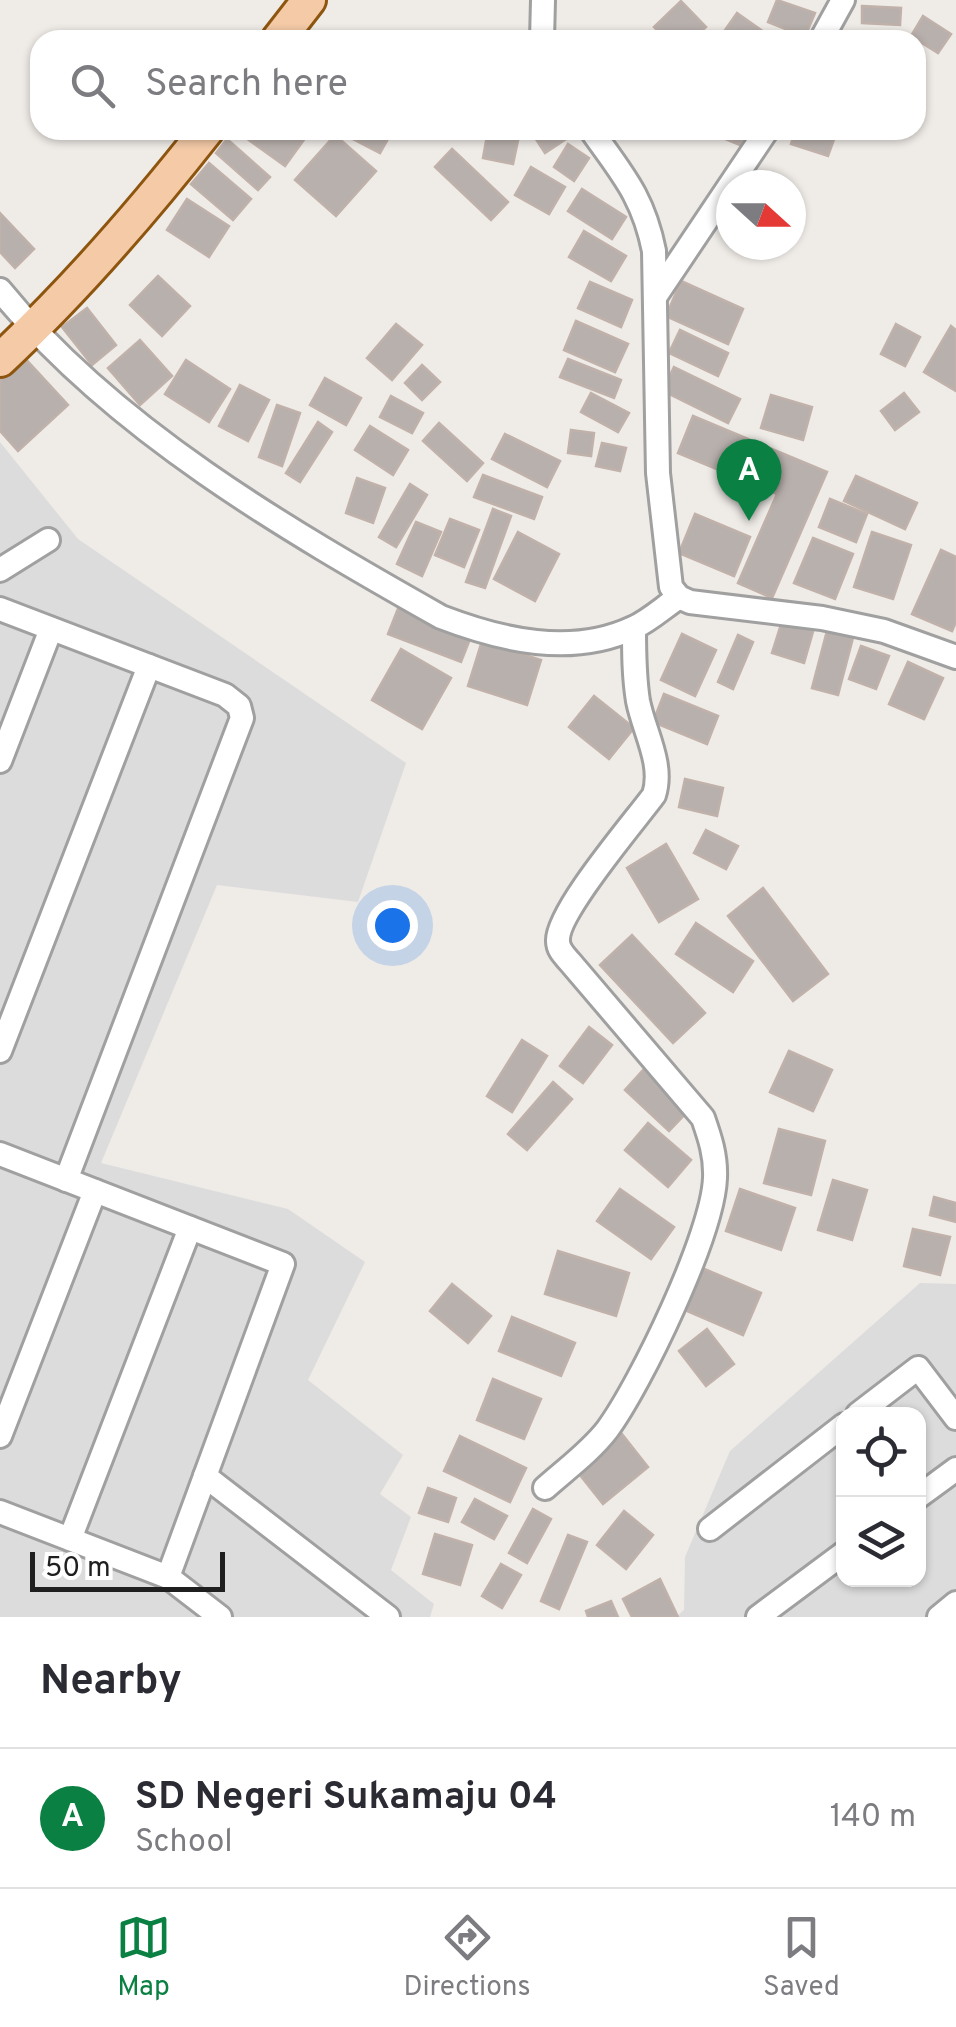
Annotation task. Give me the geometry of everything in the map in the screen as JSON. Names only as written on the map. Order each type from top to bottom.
[{"type":"main road","points":[[286,30],[309,0]]},
{"type":"main road","points":[[0,360],[32,330],[199,140]]},
{"type":"street","points":[[542,30],[543,0]]},
{"type":"street","points":[[826,30],[843,0]]},
{"type":"street","points":[[599,140],[638,194],[648,222],[656,294],[658,473],[671,587],[679,597],[715,607],[822,618],[884,631],[956,658]]},
{"type":"street","points":[[656,294],[759,140]]},
{"type":"street","points":[[0,290],[32,330],[88,382],[192,463],[441,617],[484,634],[528,642],[587,642],[634,628],[679,597]]},
{"type":"street","points":[[0,570],[48,540]]},
{"type":"street","points":[[0,609],[225,695],[239,706],[242,718],[66,1180]]},
{"type":"street","points":[[0,761],[51,628]]},
{"type":"street","points":[[545,1488],[604,1434],[622,1408],[698,1250],[715,1181],[714,1150],[704,1118],[570,962],[557,939],[566,913],[654,795],[659,780],[638,700],[634,628]]},
{"type":"street","points":[[0,1052],[149,666]]},
{"type":"street","points":[[0,1154],[283,1264],[168,1576]]},
{"type":"street","points":[[0,1436],[96,1191]]},
{"type":"street","points":[[70,1539],[190,1228]]},
{"type":"street","points":[[867,1407],[918,1368],[956,1418]]},
{"type":"street","points":[[710,1529],[836,1432]]},
{"type":"street","points":[[926,1491],[956,1470]]},
{"type":"street","points":[[205,1476],[388,1617]]},
{"type":"street","points":[[0,1512],[168,1576],[220,1617]]},
{"type":"street","points":[[758,1617],[836,1559]]},
{"type":"street","points":[[938,1617],[956,1603]]},
{"type":"shaded area","points":[[0,442],[78,539],[406,763],[358,902],[217,885],[101,1163],[288,1209],[365,1262],[308,1380],[403,1455],[380,1494],[411,1517],[391,1570],[434,1604],[430,1617],[0,1617]]},
{"type":"shaded area","points":[[920,1283],[956,1284],[956,1617],[676,1617],[684,1610],[685,1557],[730,1451]]},
{"type":"building","points":[[777,0],[815,13],[808,30],[788,30],[768,22]]},
{"type":"building","points":[[681,1],[706,27],[657,30],[654,27]]},
{"type":"building","points":[[862,6],[901,8],[900,25],[862,23]]},
{"type":"building","points":[[737,13],[761,30],[725,30]]},
{"type":"building","points":[[923,16],[951,34],[938,53],[926,45],[926,30],[915,30]]},
{"type":"building","points":[[228,140],[270,177],[258,190],[216,153]]},
{"type":"building","points":[[249,140],[304,140],[285,166]]},
{"type":"building","points":[[331,140],[341,140],[376,171],[336,216],[295,180]]},
{"type":"building","points":[[355,140],[387,140],[380,153]]},
{"type":"building","points":[[486,140],[518,140],[513,164],[483,158]]},
{"type":"building","points":[[537,140],[564,140],[545,153]]},
{"type":"building","points":[[792,140],[834,140],[828,156],[791,144]]},
{"type":"building","points":[[568,144],[589,158],[574,181],[554,167]]},
{"type":"building","points":[[452,149],[508,202],[491,220],[435,167]]},
{"type":"building","points":[[209,163],[251,199],[233,220],[191,184]]},
{"type":"building","points":[[531,167],[565,187],[549,214],[515,195]]},
{"type":"building","points":[[582,189],[626,217],[612,239],[568,211]]},
{"type":"building","points":[[187,199],[229,226],[209,257],[167,230]]},
{"type":"building","points":[[0,213],[34,249],[15,268],[0,252]]},
{"type":"building","points":[[584,231],[626,256],[611,281],[569,257]]},
{"type":"building","points":[[158,276],[190,306],[162,336],[130,305]]},
{"type":"building","points":[[681,281],[743,309],[728,344],[666,316]]},
{"type":"building","points":[[590,282],[632,300],[621,327],[578,308]]},
{"type":"building","points":[[87,308],[116,345],[92,365],[62,327]]},
{"type":"building","points":[[576,321],[628,344],[615,372],[564,350]]},
{"type":"building","points":[[396,324],[422,345],[392,380],[367,358]]},
{"type":"building","points":[[896,324],[920,337],[905,366],[881,354]]},
{"type":"building","points":[[951,326],[956,330],[956,391],[924,372]]},
{"type":"building","points":[[680,330],[728,353],[718,376],[669,353]]},
{"type":"building","points":[[140,340],[172,376],[140,405],[108,368]]},
{"type":"building","points":[[22,355],[68,405],[18,451],[0,431],[0,376]]},
{"type":"building","points":[[568,359],[621,380],[614,398],[560,377]]},
{"type":"building","points":[[186,360],[230,389],[209,422],[165,394]]},
{"type":"building","points":[[422,365],[440,382],[422,400],[405,383]]},
{"type":"building","points":[[674,367],[740,399],[728,423],[663,391]]},
{"type":"building","points":[[325,378],[361,398],[346,425],[310,405]]},
{"type":"building","points":[[240,385],[269,400],[248,441],[219,426]]},
{"type":"building","points":[[591,393],[629,413],[618,432],[581,412]]},
{"type":"building","points":[[904,393],[919,412],[895,430],[881,411]]},
{"type":"building","points":[[771,395],[812,407],[803,440],[761,428]]},
{"type":"building","points":[[391,396],[423,413],[412,433],[380,417]]},
{"type":"building","points":[[277,405],[300,413],[282,466],[259,457]]},
{"type":"building","points":[[693,416],[827,472],[772,598],[738,583],[777,494],[678,453]]},
{"type":"building","points":[[318,422],[332,432],[300,482],[286,473]]},
{"type":"building","points":[[439,423],[483,463],[467,481],[423,441]]},
{"type":"building","points":[[370,426],[408,450],[393,475],[355,450]]},
{"type":"building","points":[[571,430],[594,433],[591,456],[568,453]]},
{"type":"building","points":[[505,434],[560,461],[547,487],[492,459]]},
{"type":"building","points":[[602,443],[626,448],[620,471],[596,466]]},
{"type":"building","points":[[483,475],[542,497],[534,519],[474,497]]},
{"type":"building","points":[[856,476],[917,503],[905,529],[844,501]]},
{"type":"building","points":[[357,478],[385,488],[373,523],[346,513]]},
{"type":"building","points":[[410,484],[427,495],[396,547],[379,537]]},
{"type":"building","points":[[830,499],[867,514],[856,542],[819,527]]},
{"type":"building","points":[[493,509],[511,516],[485,588],[466,582]]},
{"type":"building","points":[[695,514],[750,537],[734,576],[679,553]]},
{"type":"building","points":[[450,519],[479,530],[464,567],[435,555]]},
{"type":"building","points":[[416,522],[441,532],[422,576],[397,564]]},
{"type":"building","points":[[518,532],[559,554],[535,601],[494,579]]},
{"type":"building","points":[[872,532],[911,545],[893,599],[854,587]]},
{"type":"building","points":[[813,538],[853,554],[835,599],[794,583]]},
{"type":"building","points":[[941,550],[956,557],[956,622],[952,631],[912,614]]},
{"type":"building","points":[[399,606],[472,634],[461,662],[388,634]]},
{"type":"building","points":[[783,618],[814,628],[804,663],[772,653]]},
{"type":"building","points":[[828,627],[854,634],[838,695],[812,688]]},
{"type":"building","points":[[682,634],[716,650],[695,696],[661,680]]},
{"type":"building","points":[[738,635],[753,642],[733,689],[718,682]]},
{"type":"building","points":[[482,641],[541,660],[527,705],[468,686]]},
{"type":"building","points":[[861,646],[889,656],[876,689],[849,679]]},
{"type":"building","points":[[401,649],[451,678],[422,729],[372,700]]},
{"type":"building","points":[[908,662],[943,678],[924,719],[889,704]]},
{"type":"building","points":[[664,694],[718,716],[707,744],[653,722]]},
{"type":"building","points":[[594,696],[634,728],[609,759],[569,727]]},
{"type":"building","points":[[685,779],[723,788],[717,816],[679,807]]},
{"type":"building","points":[[706,830],[738,846],[726,869],[694,853]]},
{"type":"building","points":[[666,844],[698,899],[659,922],[627,868]]},
{"type":"building","points":[[763,888],[828,974],[793,1001],[728,916]]},
{"type":"building","points":[[696,923],[753,961],[733,992],[676,954]]},
{"type":"building","points":[[632,935],[705,1013],[673,1043],[600,965]]},
{"type":"building","points":[[589,1027],[612,1045],[583,1083],[560,1066]]},
{"type":"building","points":[[522,1040],[547,1056],[512,1112],[487,1096]]},
{"type":"building","points":[[789,1051],[832,1070],[813,1111],[770,1092]]},
{"type":"building","points":[[644,1069],[688,1111],[669,1131],[625,1090]]},
{"type":"building","points":[[553,1082],[572,1099],[527,1150],[508,1134]]},
{"type":"building","points":[[648,1123],[691,1160],[668,1187],[625,1150]]},
{"type":"building","points":[[779,1129],[825,1141],[811,1195],[764,1183]]},
{"type":"building","points":[[833,1180],[867,1190],[852,1240],[818,1230]]},
{"type":"building","points":[[620,1189],[674,1227],[651,1259],[597,1221]]},
{"type":"building","points":[[740,1189],[795,1208],[781,1250],[726,1231]]},
{"type":"building","points":[[934,1197],[956,1203],[956,1222],[930,1215]]},
{"type":"building","points":[[913,1229],[950,1237],[940,1275],[904,1266]]},
{"type":"building","points":[[558,1251],[629,1273],[616,1316],[545,1294]]},
{"type":"building","points":[[702,1268],[761,1293],[743,1335],[685,1310]]},
{"type":"building","points":[[452,1284],[491,1316],[468,1343],[430,1311]]},
{"type":"building","points":[[512,1317],[575,1343],[561,1376],[499,1351]]},
{"type":"building","points":[[707,1329],[734,1364],[706,1386],[679,1351]]},
{"type":"building","points":[[493,1379],[541,1399],[524,1439],[477,1420]]},
{"type":"building","points":[[618,1429],[648,1467],[603,1504],[572,1465]]},
{"type":"building","points":[[460,1436],[526,1468],[510,1502],[444,1471]]},
{"type":"building","points":[[428,1488],[456,1498],[448,1522],[419,1513]]},
{"type":"building","points":[[475,1499],[507,1516],[494,1539],[462,1522]]},
{"type":"building","points":[[533,1509],[551,1519],[527,1563],[509,1553]]},
{"type":"building","points":[[624,1511],[653,1535],[626,1569],[597,1545]]},
{"type":"building","points":[[435,1534],[472,1545],[460,1585],[423,1574]]},
{"type":"building","points":[[568,1535],[587,1542],[559,1609],[541,1601]]},
{"type":"building","points":[[501,1564],[521,1575],[502,1608],[482,1596]]},
{"type":"building","points":[[660,1579],[678,1617],[632,1617],[623,1599]]},
{"type":"building","points":[[611,1601],[618,1617],[588,1617],[586,1611]]},
{"type":"place","name":"SD Negeri Sukamaju 04","points":[[749,521]]}]
